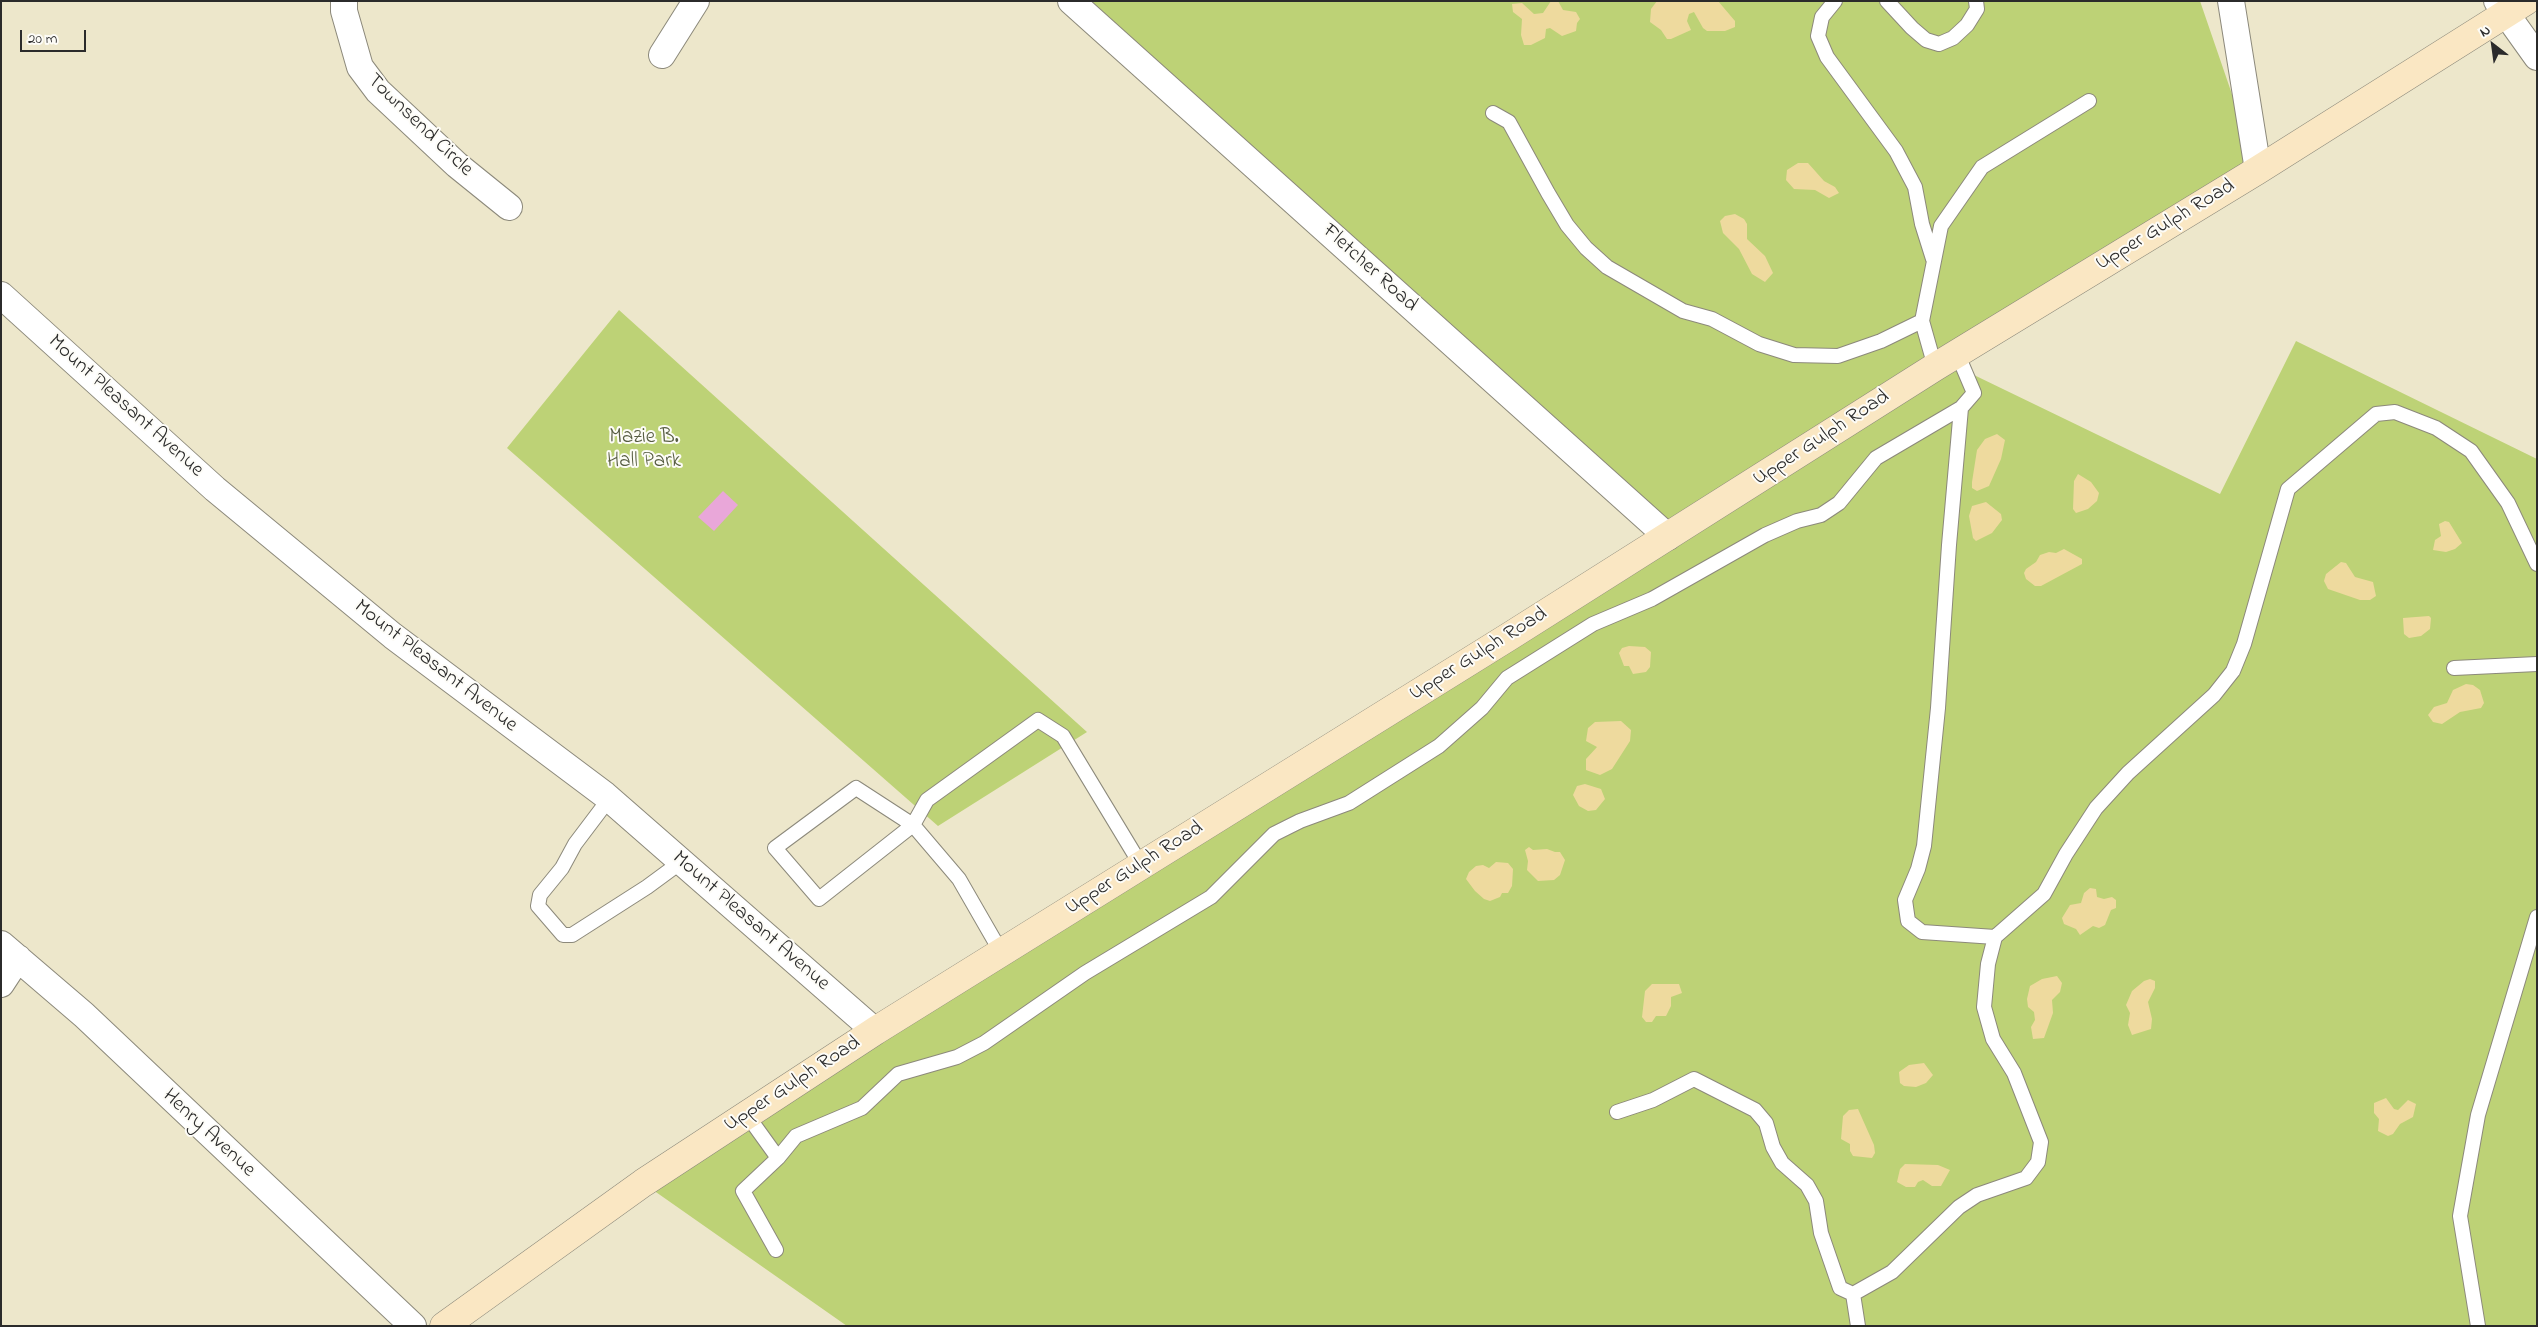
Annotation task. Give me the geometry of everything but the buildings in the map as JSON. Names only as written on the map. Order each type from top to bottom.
[{"type":"street","name":"Townsend Circle","points":[[344,1],[344,11],[360,67],[378,91],[457,165],[509,207]]},
{"type":"street","points":[[662,55],[696,1]]},
{"type":"street","name":"Fletcher Road","points":[[1071,1],[1668,537]]},
{"type":"street","points":[[2231,1],[2258,170]]},
{"type":"street","points":[[2510,5],[2537,57]]},
{"type":"street","name":"Upper Gulph Road","points":[[444,1326],[605,1209],[875,1031],[1668,537],[1946,360],[2258,170],[2510,5]]},
{"type":"street","name":"Mount Pleasant Avenue","points":[[1,295],[222,495],[393,636],[609,800],[875,1031]]},
{"type":"street","points":[[1,984],[9,951]]},
{"type":"street","name":"Henry Avenue","points":[[9,951],[84,1015],[413,1326]]},
{"type":"lane","points":[[1836,1],[1832,3],[1822,17],[1818,36],[1827,57],[1851,87],[1896,152],[1915,187],[1922,224],[1934,259]]},
{"type":"lane","points":[[1887,1],[1926,40],[1939,44],[1953,38],[1968,25],[1977,9],[1976,1]]},
{"type":"lane","points":[[776,1250],[743,1191],[778,1158],[796,1136],[862,1108],[898,1074],[957,1057],[984,1043],[1085,972],[1211,897],[1274,834],[1300,821],[1349,803],[1439,746],[1482,708],[1507,678],[1593,624],[1652,599],[1765,535],[1797,521],[1821,515],[1839,503],[1876,458],[1961,408],[1974,393],[1946,360],[1922,321],[1941,226],[1982,167],[2089,100]]},
{"type":"lane","points":[[1493,113],[1509,122],[1557,209],[1586,248],[1607,267],[1683,311],[1712,319],[1759,344],[1794,355],[1838,356],[1881,342],[1922,321]]},
{"type":"lane","points":[[1961,408],[1938,708],[1924,846],[1918,869],[1905,900],[1908,921],[1922,932],[1995,937]]},
{"type":"lane","points":[[1853,1294],[1892,1272],[1959,1207],[1976,1195],[2026,1178],[2038,1162],[2041,1142],[2014,1073],[1993,1039],[1984,1007],[1988,964],[1995,937],[2044,894],[2066,854],[2096,808],[2128,773],[2214,695],[2233,671],[2244,644],[2288,489],[2376,414],[2395,412],[2428,425],[2470,451],[2508,503],[2537,564]]},
{"type":"lane","points":[[2454,668],[2537,664]]},
{"type":"lane","points":[[1001,952],[959,879],[914,825],[856,788],[775,848],[819,899],[914,825],[927,800],[1038,720],[1063,736],[1141,865]]},
{"type":"lane","points":[[609,800],[574,844],[562,868],[540,895],[538,906],[562,935],[572,935],[682,862]]},
{"type":"lane","points":[[2478,1326],[2460,1216],[2478,1115],[2537,917]]},
{"type":"lane","points":[[1617,1112],[1653,1100],[1694,1080],[1755,1110],[1766,1123],[1772,1147],[1782,1163],[1807,1185],[1812,1193],[1816,1202],[1821,1233],[1840,1288],[1853,1294]]},
{"type":"lane","points":[[748,1115],[778,1158]]},
{"type":"lane","points":[[1853,1294],[1858,1326]]},
{"type":"green space","points":[[1071,1],[2200,1],[2258,170],[1945,361],[2220,494],[2296,341],[2537,459],[2537,1326],[847,1326],[643,1183],[1667,537]]},
{"type":"green space","name":"Mazie B. Hall Park","points":[[619,310],[1087,732],[938,826],[507,448]]},
{"type":"sand","points":[[1551,1],[1558,1],[1563,10],[1576,12],[1580,19],[1577,23],[1576,31],[1562,36],[1550,28],[1546,29],[1545,38],[1531,45],[1524,45],[1521,35],[1522,19],[1513,12],[1512,4],[1522,3],[1534,14],[1543,13]]},
{"type":"sand","points":[[1657,1],[1718,1],[1735,21],[1735,27],[1725,31],[1707,31],[1703,28],[1694,12],[1689,14],[1687,21],[1691,30],[1667,39],[1661,30],[1650,22],[1651,9]]},
{"type":"sand","points":[[1798,163],[1808,163],[1824,181],[1835,187],[1839,193],[1829,198],[1815,190],[1794,189],[1786,180],[1787,170]]},
{"type":"sand","points":[[1735,214],[1744,219],[1747,224],[1747,239],[1765,256],[1773,273],[1765,282],[1752,274],[1739,249],[1723,233],[1720,221],[1725,216]]},
{"type":"sand","points":[[1997,434],[2005,440],[2001,459],[1989,486],[1977,491],[1972,488],[1972,482],[1977,450],[1985,439]]},
{"type":"sand","points":[[2078,474],[2091,482],[2099,493],[2097,501],[2088,509],[2076,513],[2073,509],[2074,481]]},
{"type":"sand","points":[[1986,502],[2001,514],[2002,520],[1992,533],[1976,541],[1973,538],[1969,516],[1972,506]]},
{"type":"sand","points":[[2445,521],[2449,522],[2462,543],[2455,549],[2446,552],[2433,550],[2435,540],[2441,536],[2439,524]]},
{"type":"sand","points":[[2064,549],[2082,559],[2082,564],[2041,586],[2035,586],[2026,579],[2024,573],[2026,569],[2036,562],[2040,555],[2049,552],[2056,553]]},
{"type":"sand","points":[[2341,562],[2346,563],[2355,577],[2373,582],[2376,596],[2370,600],[2360,600],[2328,589],[2324,581],[2326,574]]},
{"type":"sand","points":[[2429,616],[2431,618],[2430,629],[2421,636],[2409,638],[2404,634],[2403,618]]},
{"type":"sand","points":[[1629,646],[1645,647],[1651,652],[1650,667],[1646,672],[1633,674],[1629,666],[1624,666],[1619,653],[1622,648]]},
{"type":"sand","points":[[2466,684],[2473,685],[2480,690],[2484,703],[2481,708],[2460,712],[2442,724],[2433,722],[2428,715],[2434,707],[2447,703],[2453,690]]},
{"type":"sand","points":[[1621,721],[1631,730],[1630,741],[1612,769],[1600,775],[1586,770],[1586,759],[1597,747],[1586,741],[1588,728],[1595,722]]},
{"type":"sand","points":[[1585,784],[1601,789],[1605,799],[1596,810],[1588,811],[1579,806],[1573,795],[1577,786]]},
{"type":"sand","points":[[1529,847],[1533,850],[1547,849],[1560,852],[1565,860],[1560,875],[1554,880],[1538,881],[1527,870],[1528,861],[1525,850]]},
{"type":"sand","points":[[1496,862],[1508,863],[1513,869],[1512,886],[1508,893],[1502,893],[1500,897],[1490,901],[1484,899],[1475,891],[1466,879],[1469,872],[1476,866],[1483,865],[1489,868]]},
{"type":"sand","points":[[2090,888],[2096,889],[2097,897],[2104,899],[2112,897],[2116,900],[2116,908],[2111,910],[2105,925],[2099,928],[2093,926],[2080,935],[2076,929],[2064,924],[2062,918],[2070,905],[2081,903],[2084,893]]},
{"type":"sand","points":[[2057,976],[2062,983],[2060,992],[2052,1000],[2053,1013],[2044,1038],[2033,1039],[2031,1027],[2035,1020],[2034,1012],[2028,1007],[2027,999],[2030,986],[2042,979]]},
{"type":"sand","points":[[2150,979],[2155,981],[2155,988],[2148,1002],[2152,1019],[2151,1029],[2132,1035],[2128,1025],[2130,1013],[2126,1005],[2132,991],[2144,981]]},
{"type":"sand","points":[[1652,984],[1679,984],[1682,993],[1671,997],[1671,1006],[1666,1016],[1656,1016],[1652,1022],[1646,1022],[1642,1017],[1645,991]]},
{"type":"sand","points":[[1924,1063],[1933,1075],[1926,1083],[1916,1087],[1904,1086],[1900,1083],[1899,1072],[1909,1065]]},
{"type":"sand","points":[[2386,1098],[2394,1109],[2398,1110],[2408,1100],[2416,1104],[2413,1117],[2400,1124],[2393,1134],[2388,1136],[2378,1131],[2379,1119],[2374,1113],[2374,1103]]},
{"type":"sand","points":[[1858,1109],[1874,1145],[1875,1153],[1872,1158],[1853,1156],[1850,1151],[1850,1144],[1841,1139],[1843,1116],[1849,1110]]},
{"type":"sand","points":[[1905,1164],[1938,1165],[1950,1170],[1941,1186],[1932,1186],[1923,1180],[1918,1182],[1915,1187],[1906,1187],[1897,1182],[1900,1169]]}]
